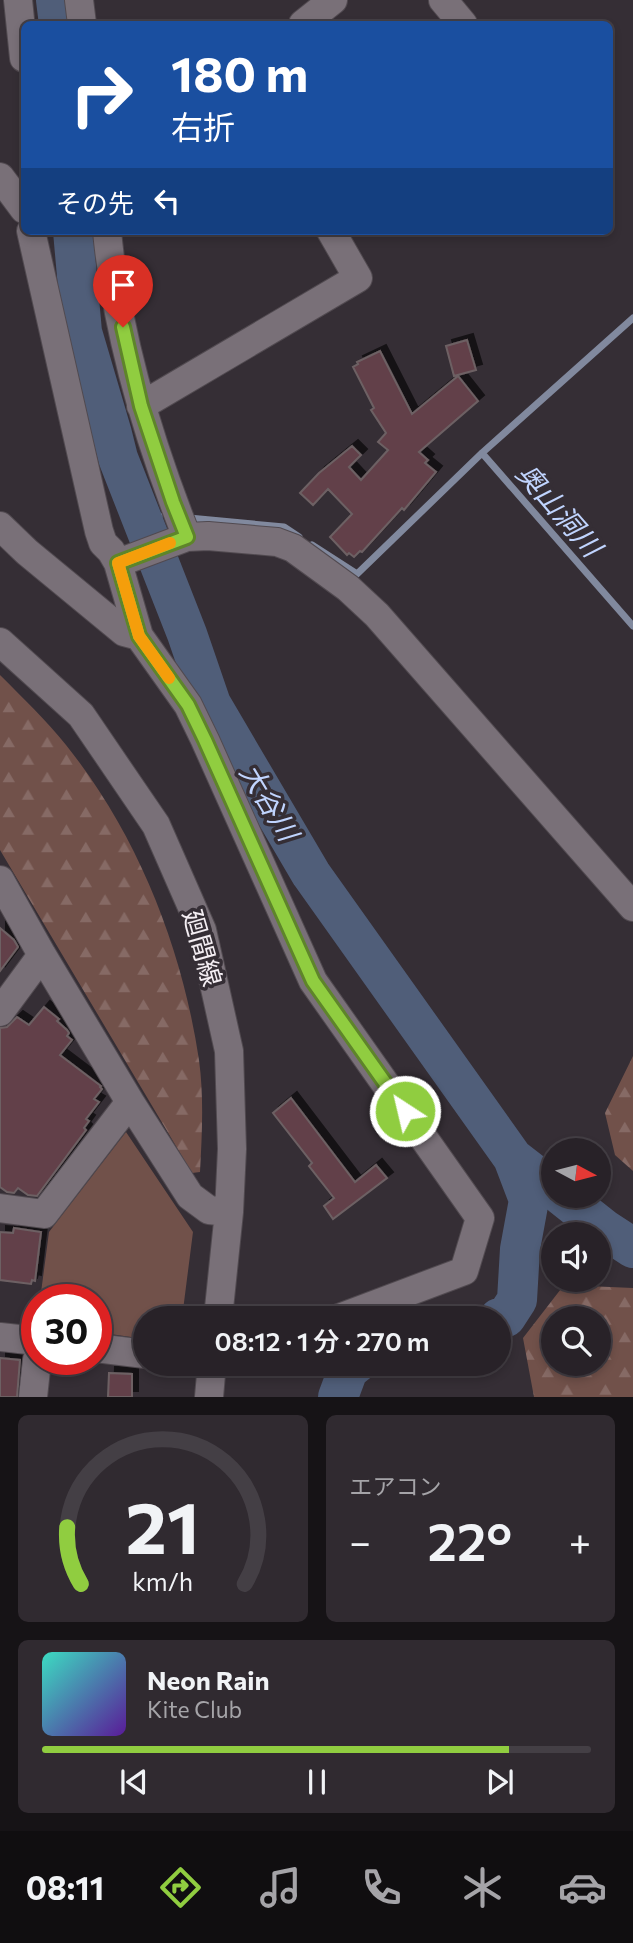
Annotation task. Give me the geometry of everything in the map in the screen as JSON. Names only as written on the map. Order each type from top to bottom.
[{"type":"street","points":[[18,0],[21,29]]},
{"type":"street","points":[[79,0],[82,21]]},
{"type":"street","points":[[307,21],[333,0]]},
{"type":"street","points":[[443,0],[460,21]]},
{"type":"street","points":[[33,235],[103,543],[126,559],[187,537],[208,536],[277,542],[293,548],[348,588],[377,615],[633,907]]},
{"type":"street","points":[[107,235],[111,274],[141,406],[187,537]]},
{"type":"street","points":[[141,406],[358,278],[333,235]]},
{"type":"street","points":[[0,526],[27,552],[124,632],[139,636]]},
{"type":"street","points":[[126,559],[139,636],[188,705],[313,981],[480,1218],[464,1271],[371,1306]]},
{"type":"street","name":"廻間線","points":[[0,642],[81,715],[156,825],[202,930],[229,1051],[232,1149],[229,1212],[219,1306]]},
{"type":"street","points":[[0,880],[130,1102],[190,1196],[209,1210],[229,1212]]},
{"type":"street","points":[[0,1012],[43,956]]},
{"type":"street","points":[[0,1208],[44,1214],[130,1102]]},
{"type":"street","points":[[0,1337],[21,1340]]},
{"type":"street","points":[[112,1350],[133,1353]]},
{"type":"street","points":[[33,1397],[35,1375]]},
{"type":"street","points":[[209,1397],[211,1376]]},
{"type":"green space","points":[[0,675],[66,745],[92,780],[115,816],[153,894],[181,976],[199,1060],[202,1102],[200,1172],[192,1173],[0,850]]},
{"type":"green space","points":[[633,1056],[633,1171],[615,1155],[605,1113]]},
{"type":"green space","points":[[126,1132],[193,1232],[184,1306],[133,1306],[133,1337],[112,1334],[112,1284],[42,1284],[49,1232]]},
{"type":"green space","points":[[611,1287],[633,1288],[633,1397],[534,1397],[523,1338],[541,1315],[541,1376],[611,1376],[611,1306],[548,1306],[559,1292],[611,1292]]},
{"type":"building","points":[[467,340],[476,370],[454,376],[446,346]]},
{"type":"building","points":[[380,351],[412,414],[458,376],[478,401],[419,452],[428,460],[425,463],[436,472],[404,510],[402,508],[362,552],[354,557],[349,553],[347,555],[330,537],[352,514],[328,489],[313,505],[300,493],[352,446],[361,455],[349,467],[361,480],[388,450],[378,442],[386,433],[371,410],[374,408],[353,367],[357,362]]},
{"type":"building","points":[[0,928],[18,947],[0,971]]},
{"type":"building","points":[[44,1007],[59,1019],[57,1021],[67,1030],[67,1036],[72,1040],[60,1055],[102,1089],[94,1099],[99,1102],[86,1119],[89,1121],[84,1128],[86,1130],[37,1196],[28,1195],[18,1188],[14,1193],[0,1187],[0,1028],[7,1027],[17,1017],[29,1025]]},
{"type":"building","points":[[291,1098],[355,1182],[376,1165],[387,1178],[333,1219],[324,1206],[334,1198],[309,1166],[312,1163],[273,1113]]},
{"type":"building","points":[[14,1228],[41,1232],[35,1281],[32,1280],[31,1284],[0,1280],[0,1232],[13,1233]]},
{"type":"building","points":[[0,1358],[20,1360],[17,1397],[0,1397]]},
{"type":"building","points":[[132,1374],[132,1397],[108,1397],[109,1375]]},
{"type":"waterway","name":"大谷川","points":[[56,0],[59,21]]},
{"type":"waterway","name":"大谷川","points":[[73,235],[82,332],[118,458],[187,634],[211,704],[311,874],[513,1158],[541,1180]]},
{"type":"waterway","points":[[312,545],[357,574],[482,453],[633,318]]},
{"type":"waterway","name":"奥山洞川","points":[[482,453],[633,626]]},
{"type":"waterway","points":[[139,514],[159,516]]},
{"type":"waterway","points":[[189,518],[284,527],[299,537]]},
{"type":"waterway","points":[[511,1309],[517,1300],[520,1249],[529,1200],[513,1158]]},
{"type":"waterway","name":"大谷川","points":[[577,1208],[633,1248]]},
{"type":"waterway","points":[[338,1397],[346,1376]]},
{"type":"slow traffic","points":[[169,678],[139,636],[118,563],[170,543]]},
{"type":"route","points":[[123,327],[141,406],[187,537],[118,563],[139,636],[188,705],[313,981],[405,1111]]}]
